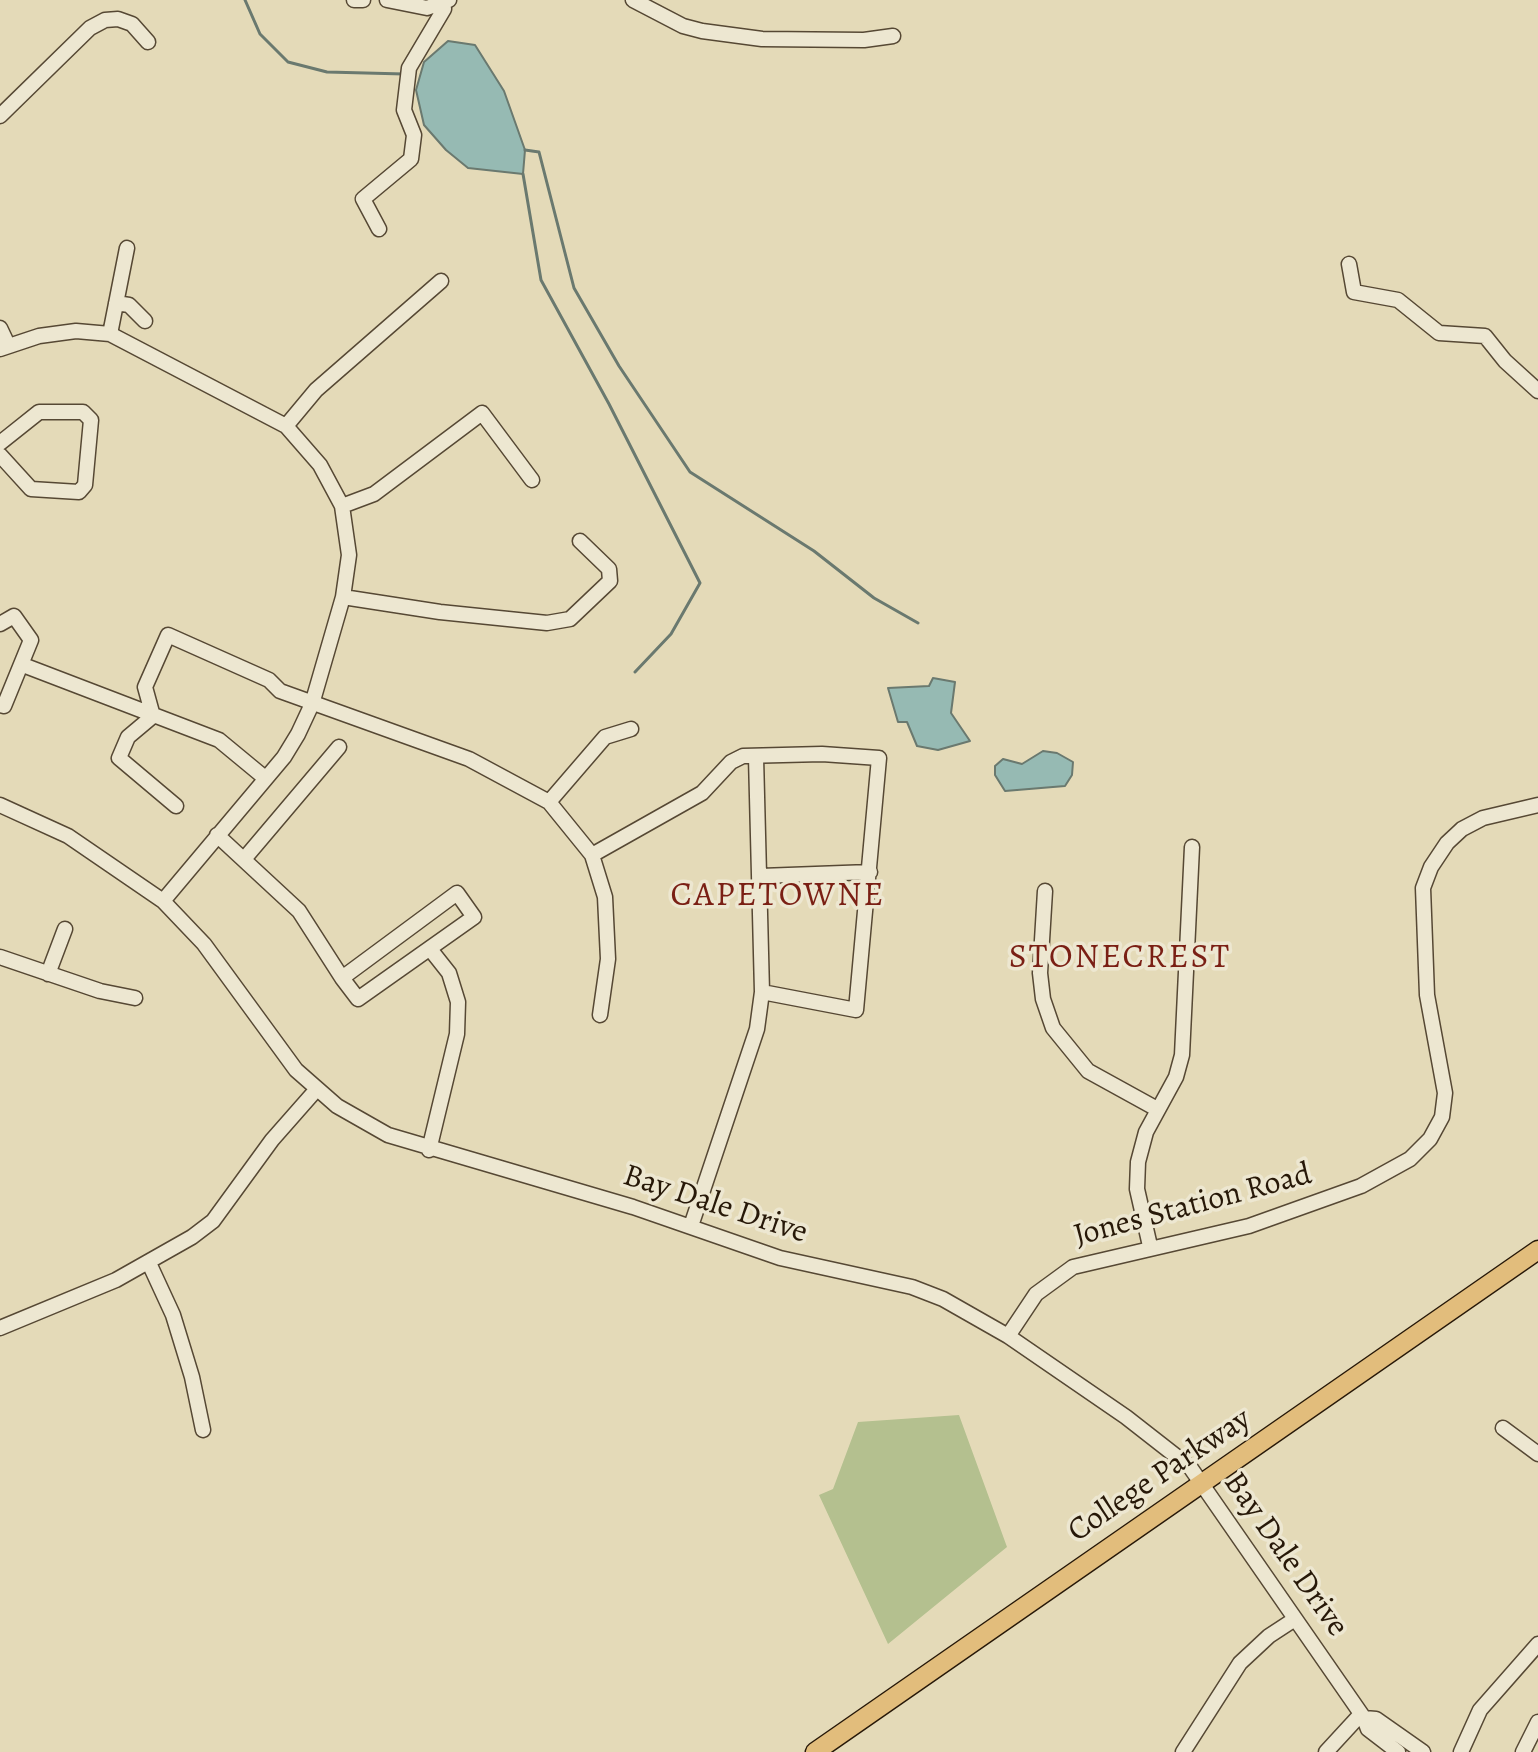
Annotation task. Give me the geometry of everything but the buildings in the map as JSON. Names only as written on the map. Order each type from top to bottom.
[{"type":"main road","name":"College Parkway","points":[[815,1752],[1538,1250]]},
{"type":"street","points":[[354,0],[363,0]]},
{"type":"street","points":[[387,0],[427,8],[446,1]]},
{"type":"street","points":[[633,0],[683,26],[702,31],[762,39],[864,40],[893,36]]},
{"type":"street","points":[[379,229],[363,199],[411,159],[414,135],[404,110],[409,68],[446,1]]},
{"type":"street","points":[[0,116],[97,24],[118,19],[132,24],[148,42]]},
{"type":"street","points":[[110,334],[127,248]]},
{"type":"street","points":[[1349,264],[1354,292],[1398,300],[1439,333],[1485,336],[1505,361],[1538,391]]},
{"type":"street","points":[[286,426],[316,390],[441,281]]},
{"type":"street","points":[[116,303],[129,305],[145,321]]},
{"type":"street","points":[[0,328],[4,347],[76,331],[110,334],[286,426],[320,465],[342,506],[349,555],[343,597],[312,704],[284,757],[163,901]]},
{"type":"street","points":[[0,443],[39,412],[83,412],[91,420],[85,485],[79,492],[31,489],[0,455]]},
{"type":"street","points":[[342,506],[374,494],[482,413],[532,480]]},
{"type":"street","points":[[343,597],[532,621],[570,619],[610,581],[609,569],[580,541]]},
{"type":"street","points":[[0,624],[14,616],[31,640],[4,706],[0,705]]},
{"type":"street","points":[[153,716],[145,687],[168,635],[269,680],[280,691],[469,759],[549,802],[592,855],[605,897],[608,959],[600,1015]]},
{"type":"street","points":[[23,665],[219,740],[265,778]]},
{"type":"street","points":[[153,716],[128,737],[119,758],[176,806]]},
{"type":"street","points":[[549,802],[605,737],[631,729]]},
{"type":"street","points":[[245,858],[339,747]]},
{"type":"street","points":[[592,855],[702,793],[731,762],[743,756],[822,754],[879,758],[856,1010],[762,992]]},
{"type":"street","points":[[691,1226],[751,1056],[762,992],[756,757]]},
{"type":"street","name":"Bay Dale Drive","points":[[0,805],[68,836],[163,901],[204,944],[280,1052],[316,1090],[388,1135],[429,1150],[691,1226],[780,1258],[912,1287],[943,1299],[1008,1336],[1179,1456],[1202,1483],[1368,1729],[1398,1752]]},
{"type":"street","name":"Jones Station Road","points":[[1008,1336],[1036,1294],[1055,1277],[1073,1267],[1150,1246],[1249,1226],[1361,1186],[1387,1175],[1430,1139],[1442,1117],[1445,1093],[1427,995],[1423,888],[1439,855],[1462,829],[1483,818],[1538,805]]},
{"type":"street","points":[[217,835],[299,911],[342,978],[358,999],[474,917],[457,893],[342,978]]},
{"type":"street","points":[[1150,1246],[1138,1197],[1138,1170],[1146,1132],[1176,1077],[1182,1055],[1192,847]]},
{"type":"street","points":[[761,876],[870,872]]},
{"type":"street","points":[[1045,891],[1040,973],[1043,999],[1053,1028],[1088,1071],[1157,1109]]},
{"type":"street","points":[[48,974],[65,929]]},
{"type":"street","points":[[429,1150],[457,1034],[458,1002],[449,973],[430,949]]},
{"type":"street","points":[[0,957],[135,998]]},
{"type":"street","points":[[0,1328],[100,1288],[149,1263],[213,1221],[277,1134],[316,1090]]},
{"type":"street","points":[[149,1263],[173,1315],[203,1430]]},
{"type":"street","points":[[1503,1428],[1538,1454]]},
{"type":"street","points":[[1183,1752],[1240,1663],[1269,1636],[1295,1619]]},
{"type":"street","points":[[1461,1752],[1480,1710],[1538,1644]]},
{"type":"street","points":[[1326,1752],[1362,1716]]},
{"type":"street","name":"Bay Dale Drive","points":[[1362,1716],[1376,1719],[1423,1752]]},
{"type":"street","points":[[1523,1752],[1538,1722]]},
{"type":"green space","points":[[959,1415],[1007,1547],[888,1644],[819,1495],[833,1489],[858,1422]]},
{"type":"water","points":[[448,41],[475,45],[504,91],[525,150],[523,174],[468,168],[446,150],[424,125],[416,90],[424,62]]},
{"type":"water","points":[[933,678],[955,682],[951,713],[970,741],[938,750],[917,746],[907,722],[898,722],[888,688],[929,686]]},
{"type":"water","points":[[1043,751],[1057,753],[1073,762],[1072,775],[1065,786],[1005,791],[995,775],[995,766],[1003,759],[1022,764]]},
{"type":"waterway","points":[[245,0],[260,34],[288,62],[327,72],[404,74]]},
{"type":"waterway","points":[[525,150],[539,152],[574,288],[619,366],[690,472],[814,551],[874,598],[918,623]]},
{"type":"waterway","points":[[523,174],[541,280],[609,404],[700,583],[671,634],[635,672]]},
{"type":"district","name":"CAPETOWNE","points":[[778,897]]},
{"type":"district","name":"STONECREST","points":[[1120,959]]}]
